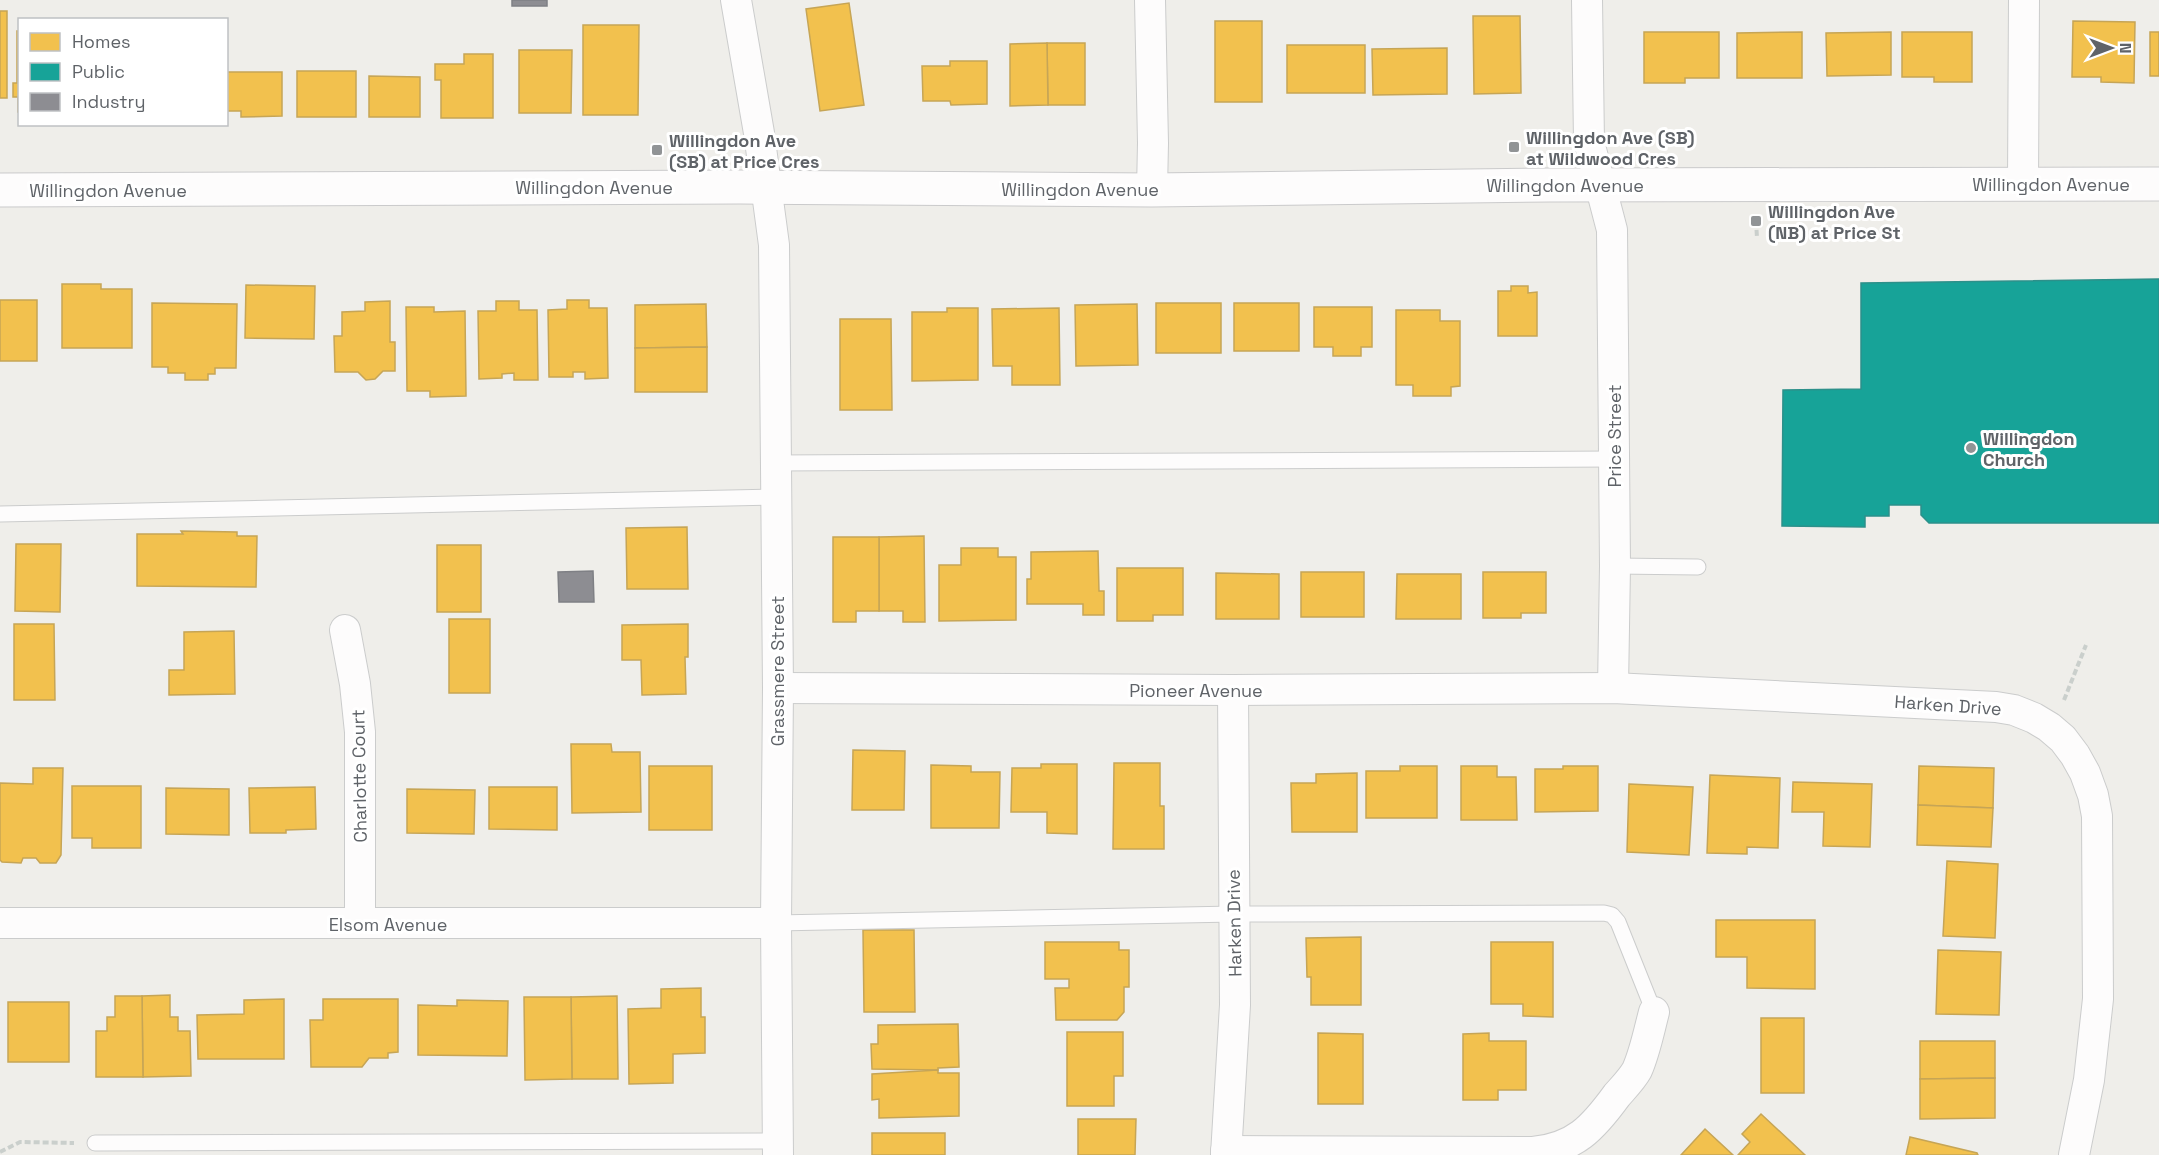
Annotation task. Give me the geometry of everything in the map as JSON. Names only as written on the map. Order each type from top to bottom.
[{"type":"main road","name":"Willingdon Avenue","points":[[0,190],[767,186],[1152,190],[2023,183],[2159,184]]},
{"type":"street","name":"Grassmere Street","points":[[736,0],[767,186],[774,245],[778,688],[776,923],[778,1148]]},
{"type":"street","points":[[1150,0],[1152,190]]},
{"type":"street","name":"Price Street","points":[[1587,0],[1589,142],[1612,230],[1615,567],[1613,688]]},
{"type":"street","points":[[2023,183],[2024,0]]},
{"type":"street","name":"Charlotte Court","points":[[345,630],[355,684],[360,732],[360,923]]},
{"type":"street","name":"Pioneer Avenue","points":[[778,688],[1233,690],[1613,688]]},
{"type":"street","name":"Harken Drive","points":[[1613,688],[1996,707],[2014,710],[2049,727],[2075,755],[2093,795],[2097,816],[2098,999],[2090,1070],[2074,1155]]},
{"type":"street","name":"Harken Drive","points":[[1226,1153],[1235,1005],[1233,690]]},
{"type":"street","name":"Elsom Avenue","points":[[0,923],[776,923]]},
{"type":"street","points":[[1226,1153],[1550,1150],[1565,1145],[1582,1135],[1598,1121],[1637,1070],[1654,1012]]},
{"type":"lane","points":[[776,463],[1613,459]]},
{"type":"lane","points":[[0,514],[776,497]]},
{"type":"lane","points":[[1615,567],[1698,567]]},
{"type":"lane","points":[[776,923],[1234,914],[1604,913],[1612,915],[1618,922],[1654,1012]]},
{"type":"lane","points":[[95,1143],[778,1148]]},
{"type":"path","points":[[1756,221],[1757,238]]},
{"type":"path","points":[[2049,727],[2072,685],[2086,645]]},
{"type":"path","points":[[0,1152],[20,1142],[95,1143]]},
{"type":"building: Homes","points":[[849,3],[864,105],[820,111],[806,9]]},
{"type":"building: Homes","points":[[0,11],[7,11],[7,98],[0,98]]},
{"type":"building: Homes","points":[[1473,16],[1520,16],[1521,93],[1474,94]]},
{"type":"building: Homes","points":[[1215,21],[1262,21],[1262,102],[1215,102]]},
{"type":"building: Homes","points":[[2073,21],[2135,22],[2134,83],[2101,82],[2101,77],[2072,77]]},
{"type":"building: Homes","points":[[583,25],[639,25],[638,115],[583,115]]},
{"type":"building: Homes","points":[[18,31],[18,97],[13,97],[13,83],[17,83]]},
{"type":"building: Homes","points":[[1644,32],[1719,32],[1719,78],[1685,78],[1685,83],[1644,83]]},
{"type":"building: Homes","points":[[1802,32],[1802,78],[1737,78],[1737,33]]},
{"type":"building: Homes","points":[[1891,32],[1891,75],[1827,76],[1826,33]]},
{"type":"building: Homes","points":[[1902,32],[1972,32],[1972,82],[1934,82],[1934,77],[1902,77]]},
{"type":"building: Homes","points":[[2150,32],[2159,32],[2159,76],[2150,76]]},
{"type":"building: Homes","points":[[1047,43],[1085,43],[1085,105],[1048,105]]},
{"type":"building: Homes","points":[[1047,43],[1048,105],[1010,106],[1010,44]]},
{"type":"building: Homes","points":[[1287,45],[1365,45],[1365,93],[1287,93]]},
{"type":"building: Homes","points":[[1447,48],[1447,94],[1373,95],[1372,49]]},
{"type":"building: Homes","points":[[519,50],[572,50],[571,113],[519,113]]},
{"type":"building: Homes","points":[[464,54],[493,54],[493,118],[441,118],[441,80],[435,80],[435,64],[464,64]]},
{"type":"building: Homes","points":[[950,61],[987,61],[987,104],[951,105],[950,101],[923,101],[922,66],[950,66]]},
{"type":"building: Homes","points":[[297,71],[356,71],[356,117],[297,117]]},
{"type":"building: Homes","points":[[228,72],[282,72],[282,116],[241,117],[241,111],[228,111]]},
{"type":"building: Homes","points":[[369,76],[420,77],[420,117],[369,117]]},
{"type":"building: Homes","points":[[62,284],[101,284],[101,289],[132,289],[132,348],[62,348]]},
{"type":"building: Homes","points":[[246,285],[315,286],[314,339],[245,338]]},
{"type":"building: Homes","points":[[1511,286],[1528,286],[1528,293],[1537,292],[1537,336],[1498,336],[1498,291],[1511,291]]},
{"type":"building: Homes","points":[[0,300],[37,300],[37,361],[0,361]]},
{"type":"building: Homes","points":[[567,300],[589,300],[589,308],[607,308],[608,378],[585,379],[585,372],[573,372],[573,377],[549,377],[548,310],[567,309]]},
{"type":"building: Homes","points":[[390,301],[390,342],[395,342],[395,371],[383,371],[375,379],[366,380],[358,372],[335,372],[334,336],[342,336],[342,312],[365,311],[365,302]]},
{"type":"building: Homes","points":[[496,301],[519,301],[519,310],[537,310],[538,380],[514,380],[514,373],[502,374],[502,378],[479,379],[478,311],[496,311]]},
{"type":"building: Homes","points":[[152,303],[237,304],[236,368],[215,368],[215,374],[208,374],[208,380],[185,380],[185,373],[168,373],[168,367],[152,367]]},
{"type":"building: Homes","points":[[1156,303],[1221,303],[1221,353],[1156,353]]},
{"type":"building: Homes","points":[[1234,303],[1299,303],[1299,351],[1234,351]]},
{"type":"building: Homes","points":[[706,304],[707,347],[635,348],[635,305]]},
{"type":"building: Homes","points":[[1137,304],[1138,365],[1076,366],[1075,305]]},
{"type":"building: Homes","points":[[406,307],[434,307],[434,312],[465,311],[466,396],[430,397],[430,391],[407,391]]},
{"type":"building: Homes","points":[[1314,307],[1372,307],[1372,347],[1361,347],[1361,356],[1333,356],[1333,347],[1314,347]]},
{"type":"building: Homes","points":[[947,308],[978,308],[978,380],[912,381],[912,312],[947,312]]},
{"type":"building: Homes","points":[[1059,308],[1060,385],[1012,385],[1012,366],[993,366],[992,309]]},
{"type":"building: Homes","points":[[1396,310],[1440,310],[1440,321],[1460,321],[1460,386],[1451,387],[1451,396],[1413,396],[1413,385],[1396,385]]},
{"type":"building: Homes","points":[[840,319],[891,319],[892,410],[840,410]]},
{"type":"building: Homes","points":[[707,347],[707,392],[635,392],[635,348]]},
{"type":"building: Homes","points":[[687,527],[688,589],[627,589],[626,528]]},
{"type":"building: Homes","points":[[181,531],[237,532],[237,536],[257,536],[256,587],[137,586],[137,534],[183,534]]},
{"type":"building: Homes","points":[[924,536],[925,622],[903,622],[903,611],[879,611],[879,537]]},
{"type":"building: Homes","points":[[833,537],[879,537],[879,611],[856,611],[856,622],[833,622]]},
{"type":"building: Homes","points":[[16,544],[61,544],[60,612],[15,611]]},
{"type":"building: Homes","points":[[437,545],[481,545],[481,612],[437,612]]},
{"type":"building: Homes","points":[[961,548],[998,548],[998,557],[1016,557],[1016,620],[939,621],[939,565],[961,565]]},
{"type":"building: Homes","points":[[1098,551],[1099,591],[1104,591],[1104,615],[1083,615],[1083,604],[1027,604],[1027,579],[1031,579],[1031,552]]},
{"type":"building: Homes","points":[[1117,568],[1183,568],[1183,615],[1153,615],[1153,621],[1117,621]]},
{"type":"building: Homes","points":[[1301,572],[1364,572],[1364,617],[1301,617]]},
{"type":"building: Homes","points":[[1483,572],[1546,572],[1546,613],[1521,613],[1521,618],[1483,618]]},
{"type":"building: Homes","points":[[1216,573],[1279,574],[1279,619],[1216,619]]},
{"type":"building: Homes","points":[[1397,574],[1461,574],[1461,619],[1396,619]]},
{"type":"building: Homes","points":[[449,619],[490,619],[490,693],[449,693]]},
{"type":"building: Homes","points":[[14,624],[54,624],[55,700],[14,700]]},
{"type":"building: Homes","points":[[688,624],[688,657],[685,657],[686,694],[642,695],[641,660],[622,660],[622,625]]},
{"type":"building: Homes","points":[[234,631],[235,694],[169,695],[169,670],[184,670],[184,632]]},
{"type":"building: Homes","points":[[571,744],[611,744],[612,752],[640,752],[641,812],[572,813]]},
{"type":"building: Homes","points":[[853,750],[905,751],[904,810],[852,810]]},
{"type":"building: Homes","points":[[1114,763],[1160,763],[1160,806],[1164,806],[1164,849],[1113,849]]},
{"type":"building: Homes","points":[[1041,764],[1077,764],[1077,834],[1047,833],[1047,812],[1011,812],[1012,768],[1041,768]]},
{"type":"building: Homes","points":[[931,765],[971,766],[971,772],[1000,772],[999,828],[931,828]]},
{"type":"building: Homes","points":[[649,766],[712,766],[712,830],[649,830]]},
{"type":"building: Homes","points":[[1400,766],[1437,766],[1437,818],[1366,818],[1366,771],[1400,771]]},
{"type":"building: Homes","points":[[1461,766],[1497,766],[1497,777],[1516,777],[1517,820],[1461,820]]},
{"type":"building: Homes","points":[[1563,766],[1598,766],[1598,811],[1535,812],[1535,769],[1563,769]]},
{"type":"building: Homes","points":[[1919,766],[1994,768],[1993,808],[1918,805]]},
{"type":"building: Homes","points":[[33,768],[63,768],[61,855],[56,863],[40,863],[36,858],[23,858],[21,863],[2,862],[0,860],[0,783],[33,784]]},
{"type":"building: Homes","points":[[1357,773],[1357,832],[1292,832],[1291,783],[1316,783],[1316,774]]},
{"type":"building: Homes","points":[[1710,775],[1780,778],[1778,848],[1747,847],[1747,854],[1707,853]]},
{"type":"building: Homes","points":[[1793,782],[1872,784],[1870,847],[1823,846],[1824,812],[1792,812]]},
{"type":"building: Homes","points":[[1629,784],[1693,787],[1689,855],[1627,852]]},
{"type":"building: Homes","points":[[72,786],[141,786],[141,848],[92,848],[92,838],[72,838]]},
{"type":"building: Homes","points":[[315,787],[316,829],[286,830],[286,833],[250,833],[249,788]]},
{"type":"building: Homes","points":[[489,787],[557,787],[557,830],[489,829]]},
{"type":"building: Homes","points":[[166,788],[229,789],[229,835],[166,834]]},
{"type":"building: Homes","points":[[407,789],[475,790],[474,834],[407,833]]},
{"type":"building: Homes","points":[[1918,805],[1993,808],[1991,847],[1917,845]]},
{"type":"building: Homes","points":[[1947,861],[1998,864],[1995,938],[1943,936]]},
{"type":"building: Homes","points":[[1716,920],[1815,920],[1815,989],[1747,988],[1747,957],[1716,957]]},
{"type":"building: Homes","points":[[863,930],[914,930],[915,1012],[864,1012]]},
{"type":"building: Homes","points":[[1361,937],[1361,1005],[1311,1005],[1311,977],[1307,977],[1306,938]]},
{"type":"building: Homes","points":[[1045,942],[1119,942],[1119,950],[1129,950],[1129,987],[1124,987],[1124,1012],[1117,1020],[1056,1020],[1055,988],[1069,988],[1069,979],[1045,979]]},
{"type":"building: Homes","points":[[1491,942],[1553,942],[1553,1017],[1523,1016],[1523,1004],[1491,1004]]},
{"type":"building: Homes","points":[[1938,950],[2001,952],[1999,1015],[1936,1014]]},
{"type":"building: Homes","points":[[701,988],[701,1017],[705,1017],[705,1053],[673,1054],[673,1083],[629,1084],[628,1009],[661,1008],[661,989]]},
{"type":"building: Homes","points":[[170,995],[170,1017],[178,1017],[178,1031],[190,1031],[191,1076],[143,1077],[142,996]]},
{"type":"building: Homes","points":[[115,996],[142,996],[143,1077],[96,1077],[96,1031],[107,1031],[107,1017],[115,1017]]},
{"type":"building: Homes","points":[[617,996],[618,1079],[572,1079],[571,997]]},
{"type":"building: Homes","points":[[524,997],[571,997],[572,1079],[525,1080]]},
{"type":"building: Homes","points":[[284,999],[284,1059],[198,1059],[197,1015],[244,1014],[244,1000]]},
{"type":"building: Homes","points":[[323,999],[398,999],[398,1052],[388,1053],[388,1058],[369,1058],[362,1067],[311,1067],[310,1020],[323,1020]]},
{"type":"building: Homes","points":[[457,1000],[508,1001],[507,1056],[418,1055],[418,1005],[457,1006]]},
{"type":"building: Homes","points":[[8,1002],[69,1002],[69,1062],[8,1062]]},
{"type":"building: Homes","points":[[1761,1018],[1804,1018],[1804,1093],[1761,1093]]},
{"type":"building: Homes","points":[[958,1024],[959,1067],[938,1068],[938,1070],[872,1069],[871,1044],[878,1044],[878,1025]]},
{"type":"building: Homes","points":[[1067,1032],[1123,1032],[1123,1076],[1114,1076],[1114,1106],[1067,1106]]},
{"type":"building: Homes","points":[[1318,1033],[1363,1034],[1363,1104],[1318,1104]]},
{"type":"building: Homes","points":[[1489,1033],[1489,1041],[1526,1041],[1526,1090],[1498,1090],[1498,1100],[1463,1100],[1463,1034]]},
{"type":"building: Homes","points":[[1920,1041],[1995,1041],[1995,1078],[1920,1079]]},
{"type":"building: Homes","points":[[938,1070],[938,1073],[959,1073],[959,1116],[879,1118],[879,1099],[872,1100],[872,1074]]},
{"type":"building: Homes","points":[[1995,1078],[1995,1118],[1920,1119],[1920,1079]]},
{"type":"building: Homes","points":[[1761,1114],[1805,1155],[1738,1155],[1750,1142],[1742,1134]]},
{"type":"building: Homes","points":[[1078,1119],[1136,1119],[1135,1155],[1078,1155]]},
{"type":"building: Homes","points":[[1705,1129],[1733,1155],[1681,1155]]},
{"type":"building: Homes","points":[[872,1133],[945,1133],[945,1155],[872,1155]]},
{"type":"building: Homes","points":[[1910,1137],[1977,1153],[1978,1155],[1906,1155]]},
{"type":"building: Public","name":"Willingdon Church","points":[[2159,279],[2159,523],[1929,523],[1921,515],[1921,505],[1889,505],[1889,516],[1865,516],[1865,527],[1782,526],[1783,390],[1861,389],[1861,283]]},
{"type":"building: Industry","points":[[512,0],[547,0],[547,6],[512,6]]},
{"type":"building: Industry","points":[[593,571],[594,602],[559,602],[558,572]]},
{"type":"place","name":"Willingdon Ave (SB) at Wildwood Cres","points":[[1514,147]]},
{"type":"place","name":"Willingdon Ave (SB) at Price Cres","points":[[657,150]]},
{"type":"place","name":"Willingdon Ave (NB) at Price St","points":[[1756,221]]},
{"type":"place","name":"Willingdon Church","points":[[1971,448]]}]
